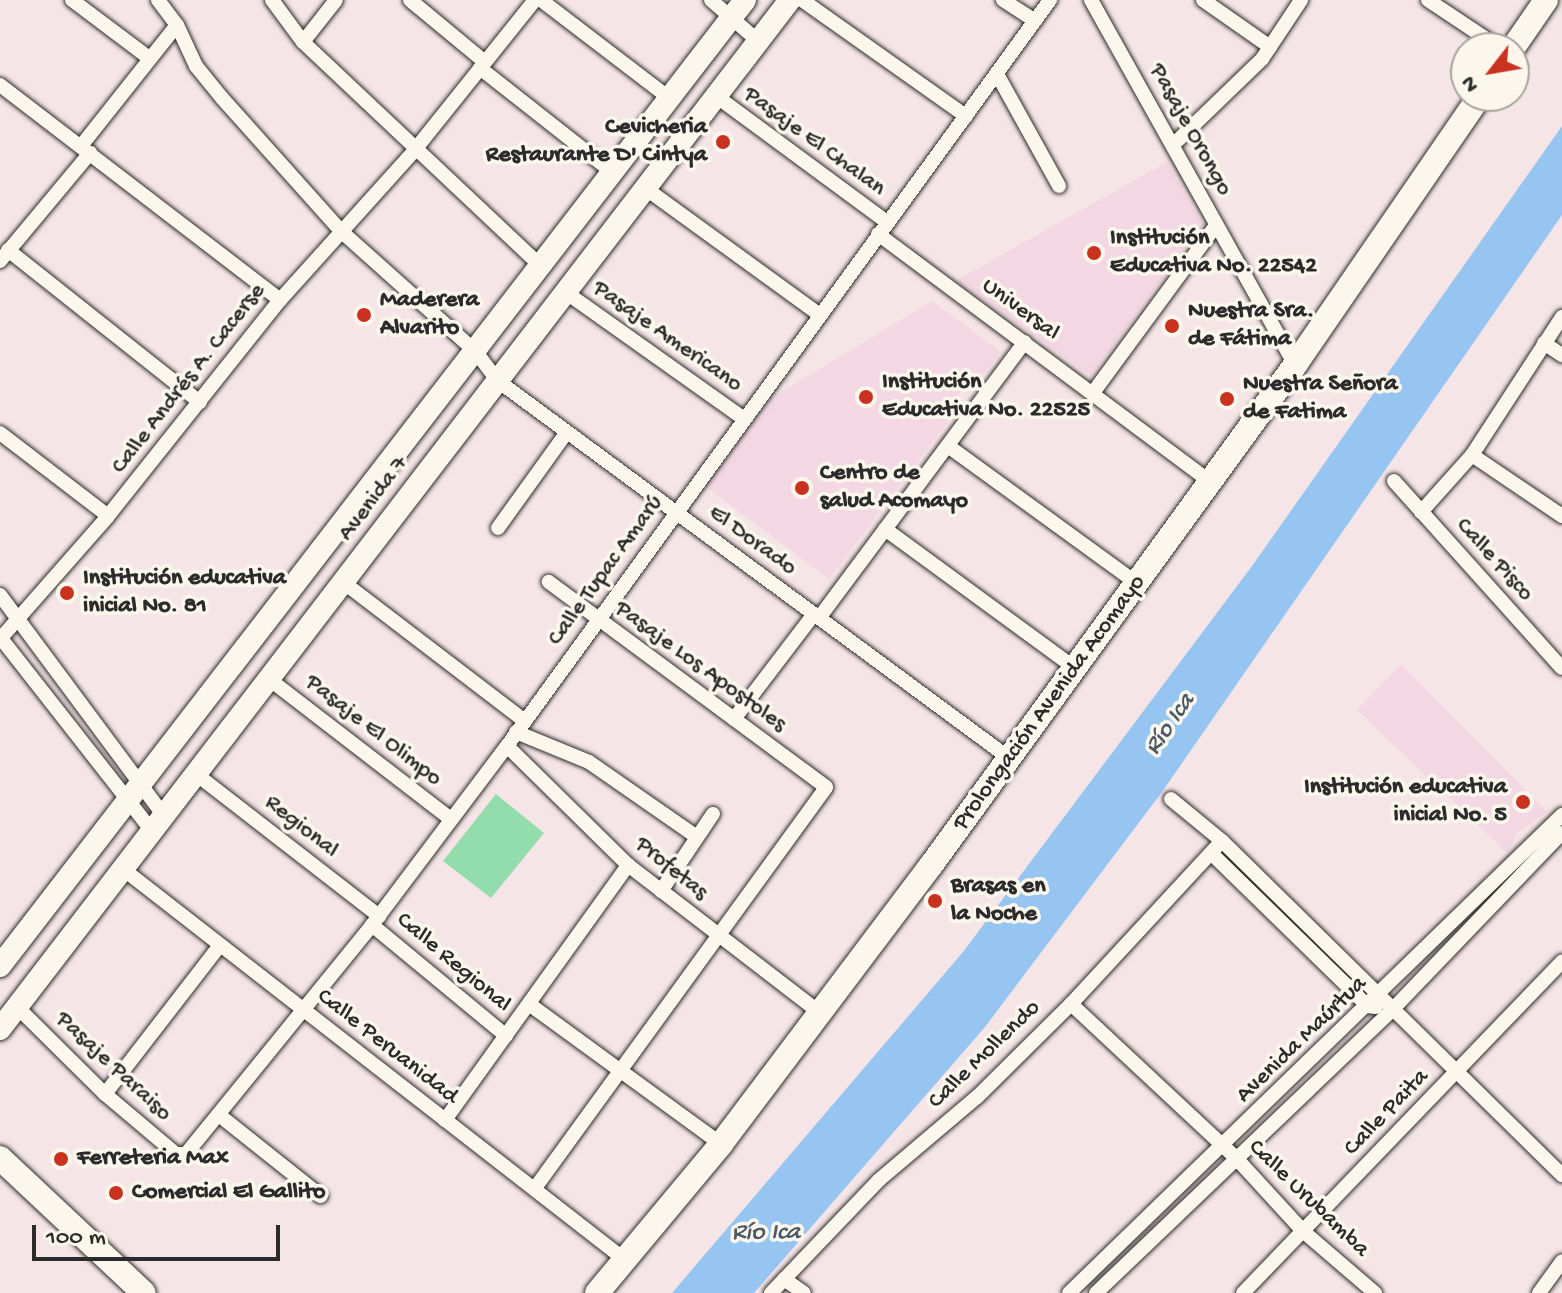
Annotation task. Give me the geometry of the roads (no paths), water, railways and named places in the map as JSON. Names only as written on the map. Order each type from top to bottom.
[{"type":"main road","points":[[1524,32],[1546,0]]},
{"type":"main road","name":"Prolongación Avenida Acomayo","points":[[597,1293],[721,1144],[1138,584],[1295,365],[1469,112]]},
{"type":"main road","points":[[0,1158],[144,1293]]},
{"type":"street","points":[[72,0],[148,57]]},
{"type":"street","name":"El Dorado","points":[[158,0],[177,25],[196,66],[342,232],[476,352],[498,381],[1009,758]]},
{"type":"street","points":[[272,0],[303,42],[414,151],[542,267]]},
{"type":"street","points":[[303,42],[336,0]]},
{"type":"street","points":[[410,0],[612,172]]},
{"type":"street","name":"Calle Andrés A. Cacerse","points":[[0,638],[108,516],[280,300],[414,151],[535,0]]},
{"type":"street","points":[[541,0],[672,100]]},
{"type":"street","points":[[711,0],[738,9],[758,41]]},
{"type":"street","name":"Avenida 7","points":[[0,1029],[790,0]]},
{"type":"street","points":[[802,0],[966,116]]},
{"type":"street","points":[[1003,0],[1035,21]]},
{"type":"street","name":"Calle Tupac Amarú","points":[[182,1155],[304,1011],[507,746],[1050,0]]},
{"type":"street","name":"Pasaje Orongo","points":[[1091,0],[1175,143],[1216,225],[1295,365]]},
{"type":"street","points":[[1203,0],[1270,47]]},
{"type":"street","points":[[1175,143],[1270,47],[1301,0]]},
{"type":"street","points":[[1428,0],[1476,32]]},
{"type":"street","name":"Avenida 7","points":[[0,966],[542,267],[612,172],[672,100],[738,9]]},
{"type":"street","points":[[177,25],[148,57],[86,149],[4,256],[200,402]]},
{"type":"street","points":[[997,74],[1059,186]]},
{"type":"street","points":[[0,85],[280,300]]},
{"type":"street","name":"Pasaje El Chalan","points":[[716,96],[883,228]]},
{"type":"street","points":[[645,188],[820,315]]},
{"type":"street","points":[[1095,390],[1216,225]]},
{"type":"street","name":"Universal","points":[[883,228],[1025,342],[1095,390],[1211,482]]},
{"type":"street","name":"Pasaje Americano","points":[[564,291],[744,419]]},
{"type":"street","points":[[1421,512],[1472,455],[1562,317]]},
{"type":"street","points":[[734,719],[885,529],[1025,342]]},
{"type":"street","points":[[1544,343],[1562,355]]},
{"type":"street","points":[[498,528],[567,432]]},
{"type":"street","points":[[0,433],[108,516]]},
{"type":"street","points":[[948,446],[1138,584]]},
{"type":"street","points":[[1472,455],[1562,516]]},
{"type":"street","name":"Calle Pisco","points":[[1394,481],[1562,668]]},
{"type":"street","points":[[885,529],[1075,668]]},
{"type":"street","points":[[343,582],[521,726],[589,762],[697,837]]},
{"type":"street","name":"Pasaje Los Apostoles","points":[[549,582],[826,787],[718,935]]},
{"type":"street","points":[[0,595],[133,793]]},
{"type":"street","points":[[0,638],[158,823]]},
{"type":"street","name":"Pasaje El Olimpo","points":[[269,679],[451,819]]},
{"type":"street","name":"Profetas","points":[[507,746],[628,865],[820,1013]]},
{"type":"street","name":"Regional","points":[[196,774],[376,920]]},
{"type":"street","points":[[1171,799],[1222,841],[1562,1175]]},
{"type":"street","points":[[661,891],[713,814]]},
{"type":"street","name":"Avenida Maúrtua","points":[[1069,1293],[1380,995],[1562,815]]},
{"type":"street","name":"Avenida Maúrtua","points":[[1096,1293],[1392,1010],[1562,833]]},
{"type":"street","name":"Calle Mollendo","points":[[771,1293],[879,1180],[977,1097],[1071,1004],[1222,841]]},
{"type":"street","points":[[1212,854],[1368,1006],[1392,1010]]},
{"type":"street","points":[[445,1120],[628,865]]},
{"type":"street","name":"Calle Peruanidad","points":[[123,869],[625,1260]]},
{"type":"street","name":"Calle Regional","points":[[376,920],[506,1036]]},
{"type":"street","points":[[535,1188],[718,935]]},
{"type":"street","points":[[105,1094],[220,945]]},
{"type":"street","name":"Calle Paita","points":[[1243,1293],[1562,962]]},
{"type":"street","points":[[529,1004],[721,1144]]},
{"type":"street","name":"Calle Urubamba","points":[[1071,1004],[1237,1159],[1304,1232],[1375,1293]]},
{"type":"street","name":"Pasaje Paraiso","points":[[17,1007],[105,1094],[182,1155]]},
{"type":"street","points":[[219,1115],[321,1196]]},
{"type":"street","points":[[1539,1293],[1562,1261]]},
{"type":"street","points":[[784,1279],[804,1293]]},
{"type":"water","name":"Río Ica","points":[[1562,126],[1562,215],[1162,792],[985,1027],[754,1293],[672,1293],[963,952],[1252,566]]},
{"type":"place","name":"Cevicheria Restaurante D' Cintya","points":[[723,142]]},
{"type":"place","name":"Institución Educativa No. 22542","points":[[1094,253]]},
{"type":"place","name":"Maderera Alvarito","points":[[364,315]]},
{"type":"place","name":"Nuestra Sra. de Fátima","points":[[1172,326]]},
{"type":"place","name":"Institución Educativa No. 22525","points":[[866,397]]},
{"type":"place","name":"Nuestra Señora de Fatima","points":[[1227,399]]},
{"type":"place","name":"Centro de salud Acomayo","points":[[802,488]]},
{"type":"place","name":"Institución educativa inicial No. 81","points":[[67,593]]},
{"type":"place","name":"Institución educativa inicial No. 5","points":[[1523,802]]},
{"type":"place","name":"Brasas en la Noche","points":[[935,901]]},
{"type":"place","name":"Ferreteria Max","points":[[61,1159]]},
{"type":"place","name":"Comercial El Gallito","points":[[116,1193]]}]
